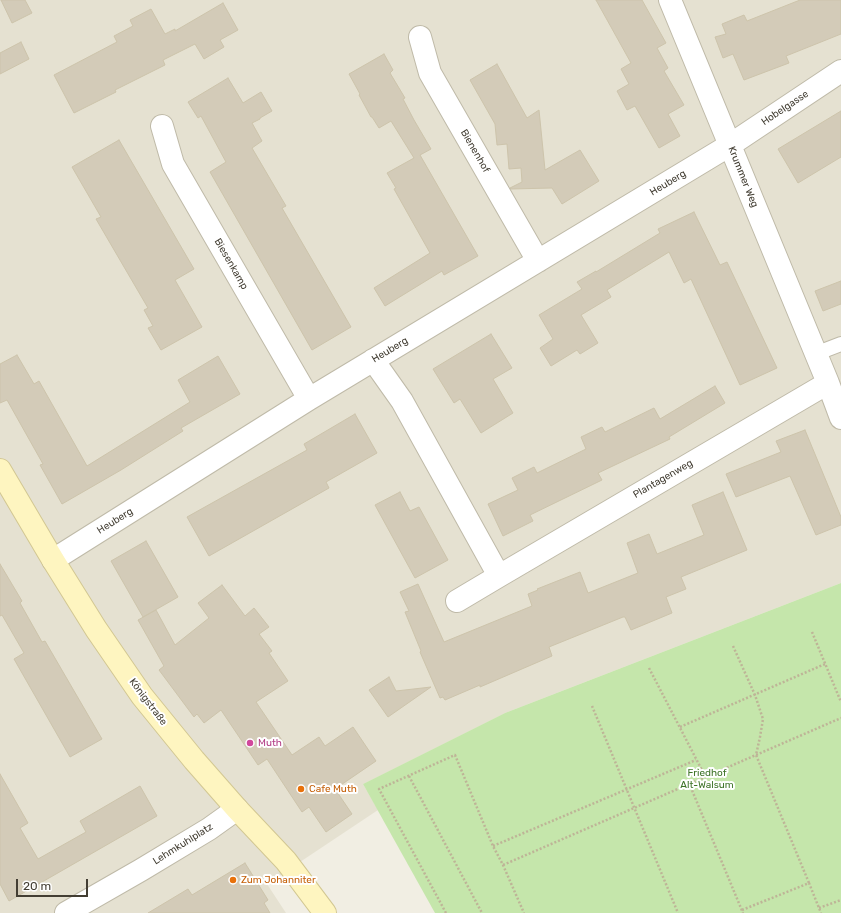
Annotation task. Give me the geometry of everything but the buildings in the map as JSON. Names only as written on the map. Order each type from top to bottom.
[{"type":"street","name":"Krummer Weg","points":[[670,0],[828,383],[841,418]]},
{"type":"street","name":"Bienenhof","points":[[420,37],[430,73],[538,261]]},
{"type":"street","name":"Hobelgasse","points":[[730,145],[841,71]]},
{"type":"street","name":"Biesenkamp","points":[[162,126],[173,164],[309,399]]},
{"type":"street","name":"Heuberg","points":[[54,560],[309,399],[730,145]]},
{"type":"street","points":[[373,360],[402,401],[499,576]]},
{"type":"street","name":"Plantagenweg","points":[[457,601],[828,383]]},
{"type":"street","name":"Königstraße","points":[[0,470],[96,629],[142,696],[194,760],[237,809],[286,861],[325,913]]},
{"type":"street","name":"Lehmkuhlplatz","points":[[66,913],[209,829],[237,809]]},
{"type":"lane","points":[[815,354],[841,344]]},
{"type":"path","points":[[812,632],[841,702]]},
{"type":"path","points":[[733,646],[755,695],[763,718],[756,755],[821,913]]},
{"type":"path","points":[[680,727],[825,664]]},
{"type":"path","points":[[648,668],[705,776]]},
{"type":"path","points":[[592,706],[678,913]]},
{"type":"path","points":[[503,865],[841,718]]},
{"type":"path","points":[[446,913],[379,789],[455,755],[493,846],[524,913]]},
{"type":"path","points":[[493,846],[696,760]]},
{"type":"path","points":[[408,776],[482,913]]},
{"type":"path","points":[[689,783],[743,911],[808,883]]},
{"type":"path","points":[[819,908],[841,900]]},
{"type":"shaded area","points":[[0,0],[841,0],[841,583],[505,713],[363,784],[378,810],[267,884],[286,913],[0,913]]},
{"type":"green space","name":"Friedhof Alt-Walsum","points":[[841,583],[841,913],[435,913],[363,784],[505,713]]},
{"type":"place","name":"Muth","points":[[250,743]]},
{"type":"place","name":"Cafe Muth","points":[[301,789]]},
{"type":"place","name":"Zum Johanniter","points":[[233,880]]}]
